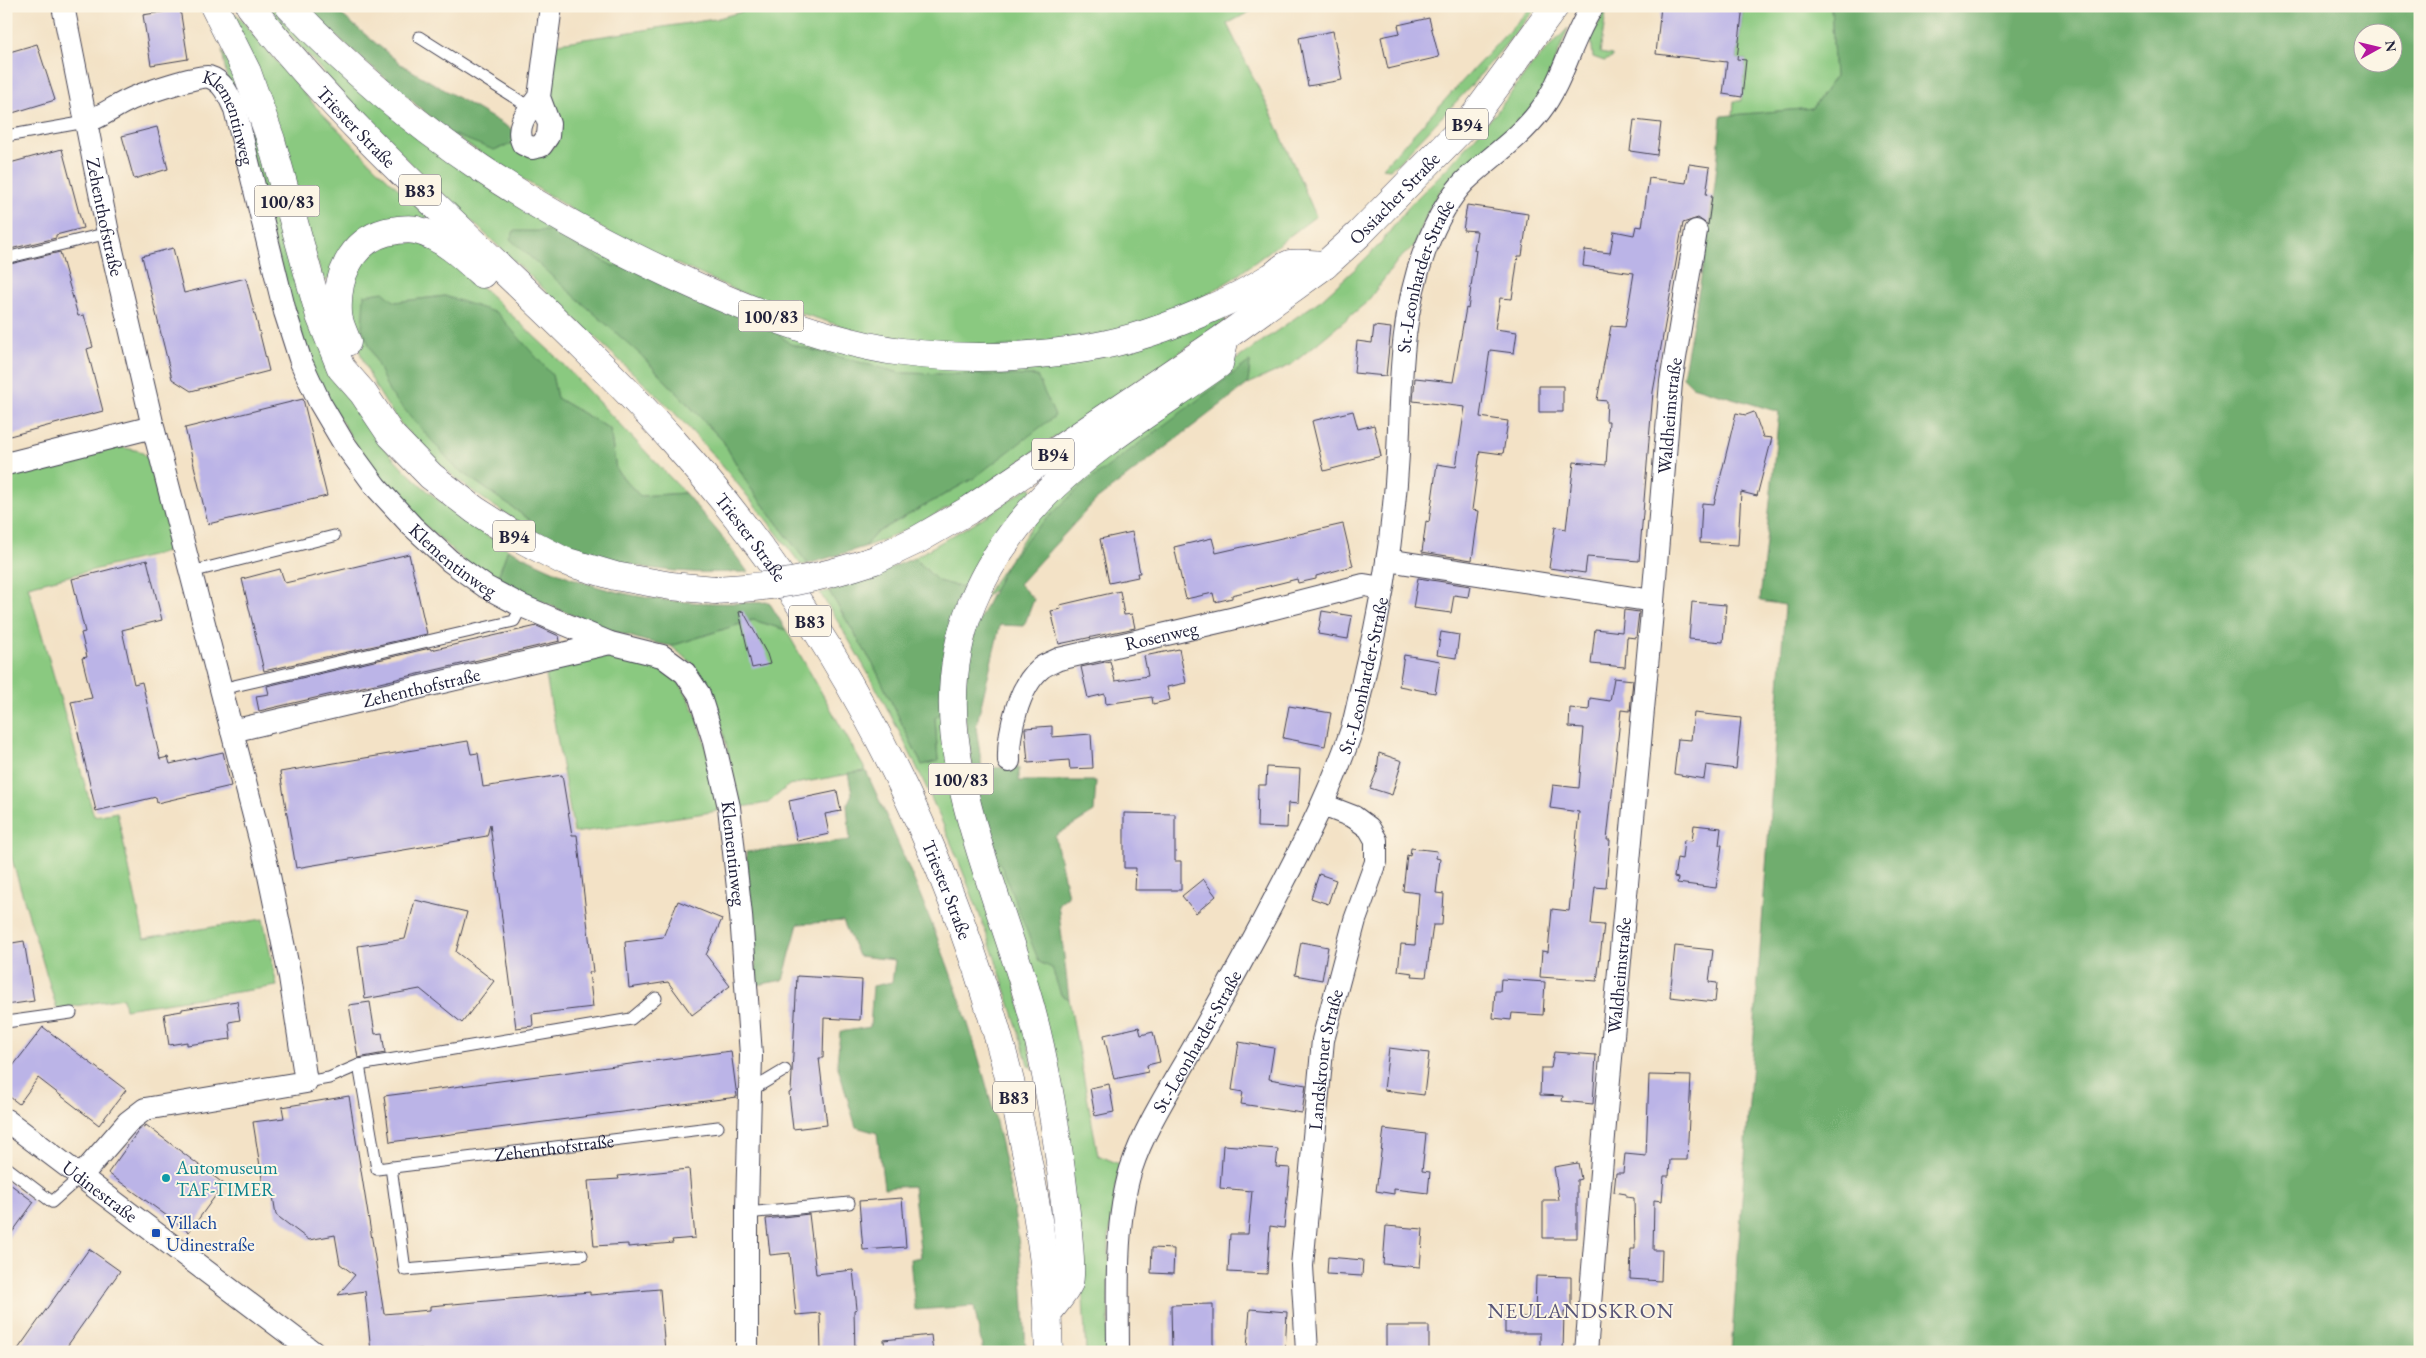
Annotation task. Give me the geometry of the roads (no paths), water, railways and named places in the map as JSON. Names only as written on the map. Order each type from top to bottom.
[{"type":"main road","name":"100/83","points":[[214,6],[247,72],[271,140],[320,316],[340,368],[364,393]]},
{"type":"main road","name":"Triester Straße","points":[[250,6],[285,51],[332,104],[673,440],[771,561],[857,700],[935,858],[968,942],[995,1025],[1024,1140],[1044,1257],[1049,1352]]},
{"type":"main road","name":"100/83","points":[[290,6],[326,45],[394,105],[469,161],[546,211],[635,259],[742,306],[829,336],[899,352],[954,357],[1030,355],[1090,348],[1158,329],[1215,307],[1272,277],[1290,264],[1325,266]]},
{"type":"main road","name":"Ossiacher Straße","points":[[1225,337],[1325,266],[1359,234],[1475,115],[1555,6]]},
{"type":"main road","points":[[364,393],[338,315],[338,291],[346,264],[360,245],[378,234],[398,229],[416,230],[433,236],[464,257],[532,323],[600,366]]},
{"type":"main road","name":"100/83","points":[[1047,1314],[1070,1282],[1067,1222],[1056,1128],[1044,1062],[1026,991],[964,796],[955,750],[951,699],[956,659],[963,626],[981,582],[1006,540],[1043,497],[1079,465],[1119,434],[1218,364],[1225,337]]},
{"type":"main road","name":"B94","points":[[364,393],[391,435],[430,476],[514,535],[564,560],[615,576],[671,586],[715,590],[761,588],[798,583],[875,560],[917,540],[969,510],[1225,337]]},
{"type":"street","name":"Zehenthofstraße","points":[[63,6],[108,233],[153,427],[269,875],[290,977],[306,1082]]},
{"type":"street","points":[[535,103],[551,6]]},
{"type":"street","name":"St.-Leonharder-Straße","points":[[1118,1352],[1118,1268],[1123,1212],[1131,1170],[1145,1135],[1251,945],[1323,805],[1352,728],[1374,637],[1387,560],[1398,456],[1403,350],[1410,304],[1425,250],[1445,208],[1463,182],[1516,139],[1542,109],[1566,65],[1584,19],[1593,6]]},
{"type":"street","name":"Klementinweg","points":[[86,122],[100,117],[131,99],[192,79],[207,76],[219,82],[235,108],[285,312],[301,362],[320,403],[343,442],[376,487],[412,526],[457,566],[486,587],[522,606],[610,643],[662,656],[685,672],[699,694],[708,720],[728,807],[742,915],[751,1055],[747,1213],[748,1352]]},
{"type":"street","name":"Waldheimstraße","points":[[1586,1352],[1606,1112],[1654,601],[1671,382],[1696,231]]},
{"type":"street","points":[[6,464],[153,427]]},
{"type":"street","points":[[1387,560],[1654,601]]},
{"type":"street","name":"Rosenweg","points":[[1009,762],[1009,742],[1014,714],[1029,685],[1041,668],[1059,659],[1231,619],[1364,585],[1382,588]]},
{"type":"street","name":"Zehenthofstraße","points":[[232,731],[610,643]]},
{"type":"street","name":"Landskroner Straße","points":[[1307,1352],[1302,1266],[1323,1040],[1355,920],[1376,862],[1376,840],[1369,828],[1354,817],[1323,805]]},
{"type":"street","points":[[81,1176],[128,1122],[145,1109],[306,1082]]},
{"type":"street","name":"Udinestraße","points":[[6,1120],[312,1352]]},
{"type":"lane","points":[[419,36],[535,103]]},
{"type":"lane","points":[[6,136],[86,122]]},
{"type":"lane","points":[[6,258],[108,233]]},
{"type":"lane","points":[[190,572],[334,536]]},
{"type":"lane","points":[[221,689],[514,621],[522,606]]},
{"type":"lane","points":[[306,1082],[329,1078],[359,1065],[632,1019],[656,998]]},
{"type":"lane","points":[[6,1022],[71,1014]]},
{"type":"lane","points":[[359,1065],[377,1169],[391,1167],[405,1270],[582,1255]]},
{"type":"lane","points":[[750,1091],[785,1070]]},
{"type":"lane","name":"Zehenthofstraße","points":[[391,1167],[718,1126]]},
{"type":"lane","points":[[6,1167],[52,1202],[81,1176]]},
{"type":"lane","points":[[747,1213],[849,1203]]},
{"type":"place","name":"Automuseum TAF-TIMER","points":[[166,1178]]},
{"type":"place","name":"Villach Udinestraße","points":[[156,1233]]},
{"type":"district","name":"NEULANDSKRON","points":[[1581,1310]]}]
